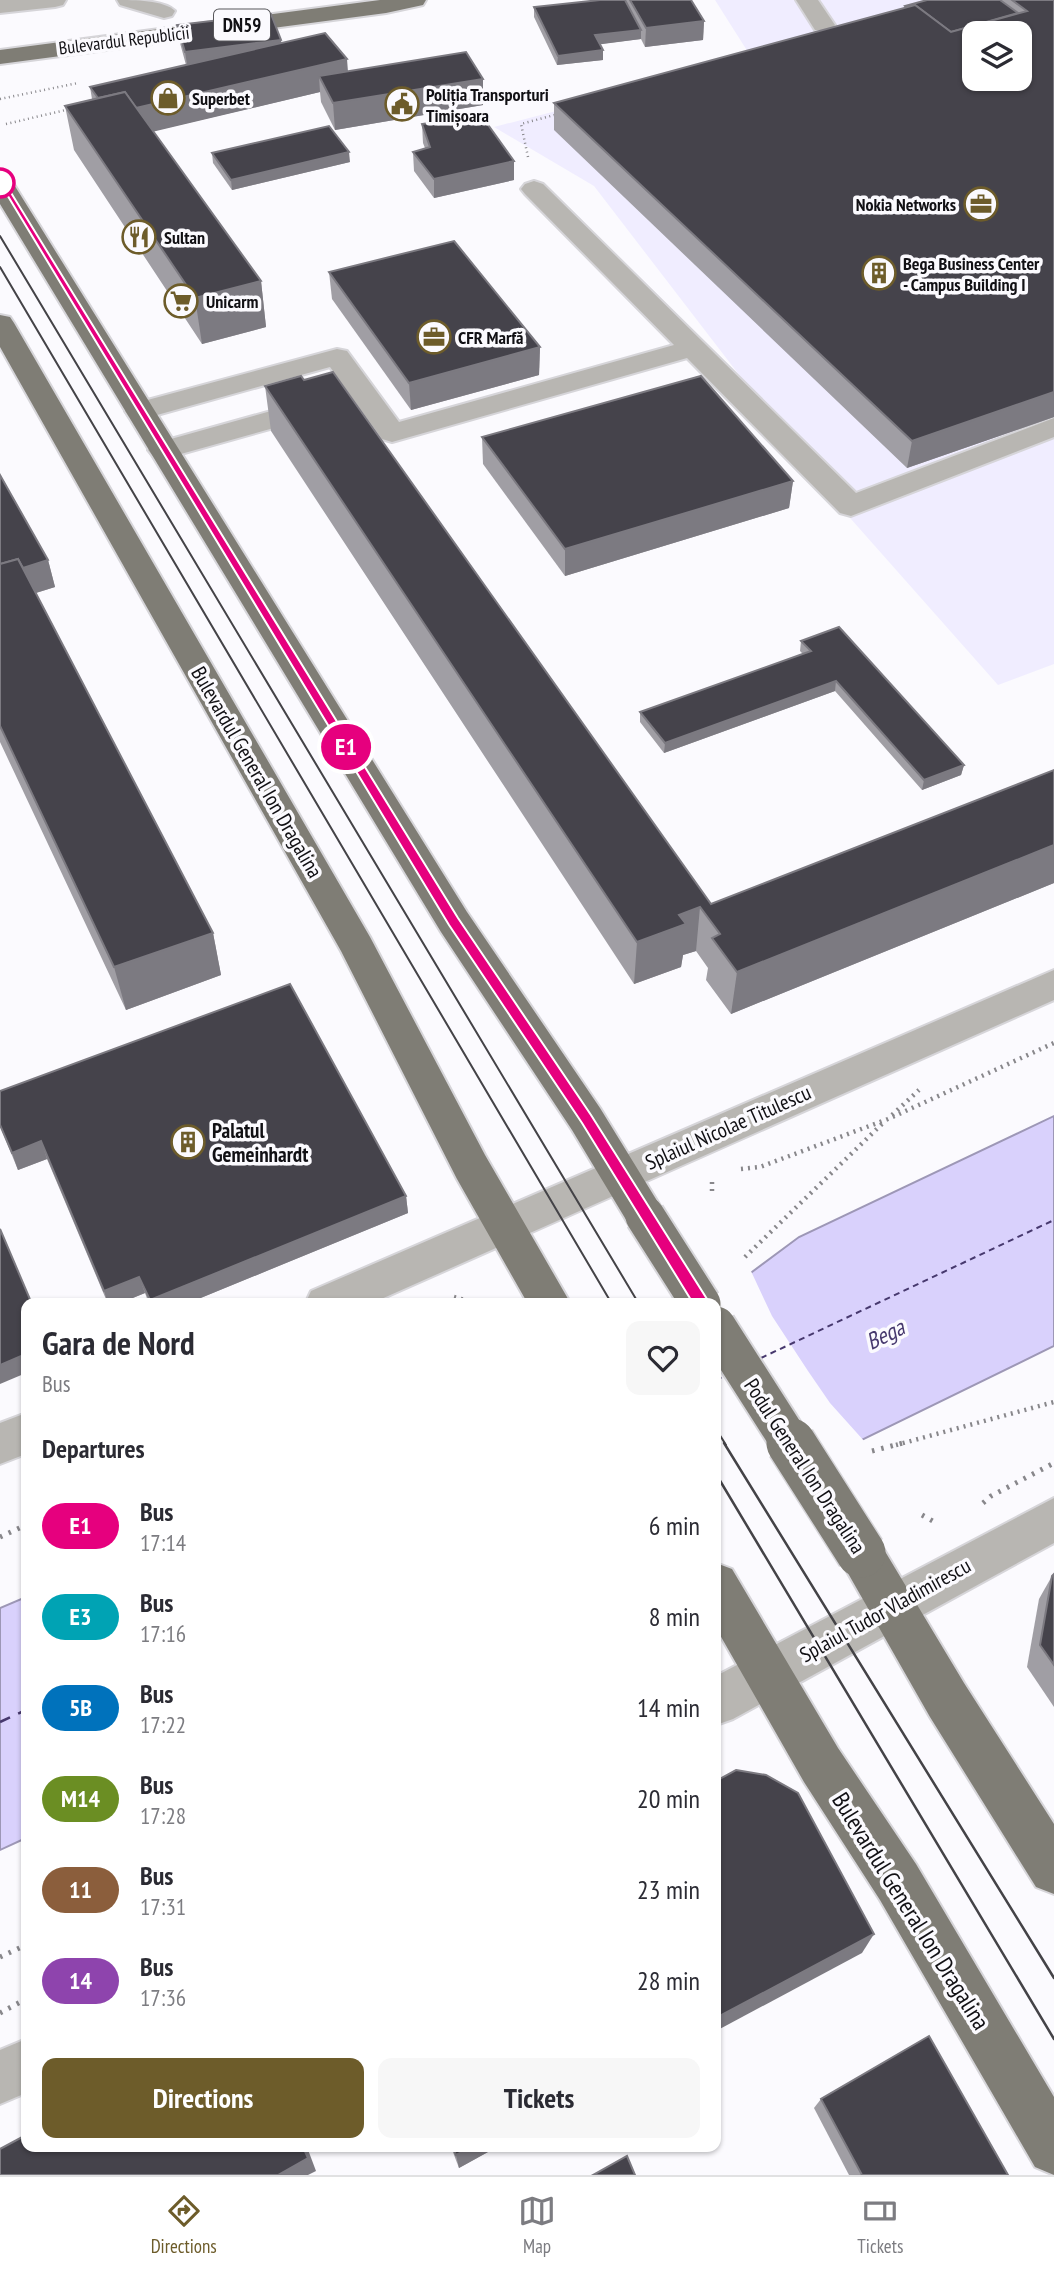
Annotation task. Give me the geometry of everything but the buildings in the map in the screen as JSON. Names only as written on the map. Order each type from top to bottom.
[{"type":"main road","name":"Bulevardul Republicii","points":[[0,57],[343,6],[415,0]]},
{"type":"main road","name":"Bulevardul Republicii","points":[[121,9],[164,11],[192,8]]},
{"type":"main road","points":[[0,183],[454,922],[586,1119],[697,1298]]},
{"type":"main road","name":"Bulevardul General Ion Dragalina","points":[[0,323],[357,947],[471,1167],[505,1226]]},
{"type":"main road","points":[[505,1226],[541,1287]]},
{"type":"main road","name":"Podul General Ion Dragalina","points":[[721,1334],[892,1606]]},
{"type":"main road","points":[[725,1601],[767,1674]]},
{"type":"main road","points":[[892,1606],[954,1711],[1054,1869]]},
{"type":"main road","name":"Bulevardul General Ion Dragalina","points":[[767,1674],[821,1765],[898,1882],[1054,2148]]},
{"type":"street","points":[[0,6],[55,0]]},
{"type":"street","points":[[807,0],[823,25]]},
{"type":"street","points":[[534,188],[851,506],[1054,427]]},
{"type":"street","points":[[139,411],[337,357],[392,433],[693,348]]},
{"type":"street","points":[[163,450],[363,394]]},
{"type":"street","name":"Splaiul Nicolae Titulescu","points":[[340,1298],[1054,984]]},
{"type":"street","points":[[0,1444],[21,1435]]},
{"type":"street","name":"Splaiul Tudor Vladimirescu","points":[[721,1699],[1054,1519]]},
{"type":"street","points":[[0,2078],[21,2068]]},
{"type":"path","points":[[6,124],[82,107]]},
{"type":"path","points":[[534,188],[522,124],[560,113]]},
{"type":"path","name":"Splaiul Nicolae Titulescu","points":[[736,1170],[760,1167],[888,1118],[1054,1043]]},
{"type":"path","points":[[745,1257],[888,1118]]},
{"type":"path","points":[[712,1182],[712,1193]]},
{"type":"path","points":[[872,1451],[1054,1402]]},
{"type":"path","points":[[922,1515],[938,1524]]},
{"type":"path","points":[[0,1537],[21,1527]]},
{"type":"path","points":[[0,1957],[21,1947]]},
{"type":"path","points":[[0,2013],[21,2002]]},
{"type":"shaded area","name":"Bega Business Center - Campus Building I","points":[[715,0],[1054,0],[1054,664],[998,685],[843,510],[594,186],[494,127],[753,60]]},
{"type":"water","name":"Bega","points":[[1054,1116],[1054,1346],[721,1509],[721,1298],[717,1298],[799,1237]]},
{"type":"water","points":[[21,1599],[21,1840],[0,1850],[0,1608]]},
{"type":"pier","points":[[750,1269],[772,1316],[808,1371],[830,1403],[865,1442],[721,1512],[721,1298],[715,1298],[715,1295]]},
{"type":"ferry route","points":[[761,1358],[1054,1220]]},
{"type":"ferry route","points":[[0,1722],[21,1712]]},
{"type":"tram line","points":[[0,236],[635,1298]]},
{"type":"tram line","points":[[0,267],[608,1298]]},
{"type":"tram line","points":[[721,1437],[726,1445]]},
{"type":"tram line","points":[[724,1443],[1054,1978]]},
{"type":"tram line","points":[[721,1482],[1054,2039]]},
{"type":"bus line","name":"E1","points":[[0,183],[454,922],[586,1119],[697,1298]]},
{"type":"place","name":"Superbet","points":[[168,98]]},
{"type":"place","name":"Poliția Transporturi Timișoara","points":[[402,104]]},
{"type":"place","name":"Nokia Networks","points":[[981,204]]},
{"type":"place","name":"Sultan","points":[[139,237]]},
{"type":"place","name":"Bega Business Center - Campus Building I","points":[[879,273]]},
{"type":"place","name":"Unicarm","points":[[181,301]]},
{"type":"place","name":"CFR Marfă","points":[[434,337]]},
{"type":"place","name":"Palatul Gemeinhardt","points":[[188,1142]]}]
